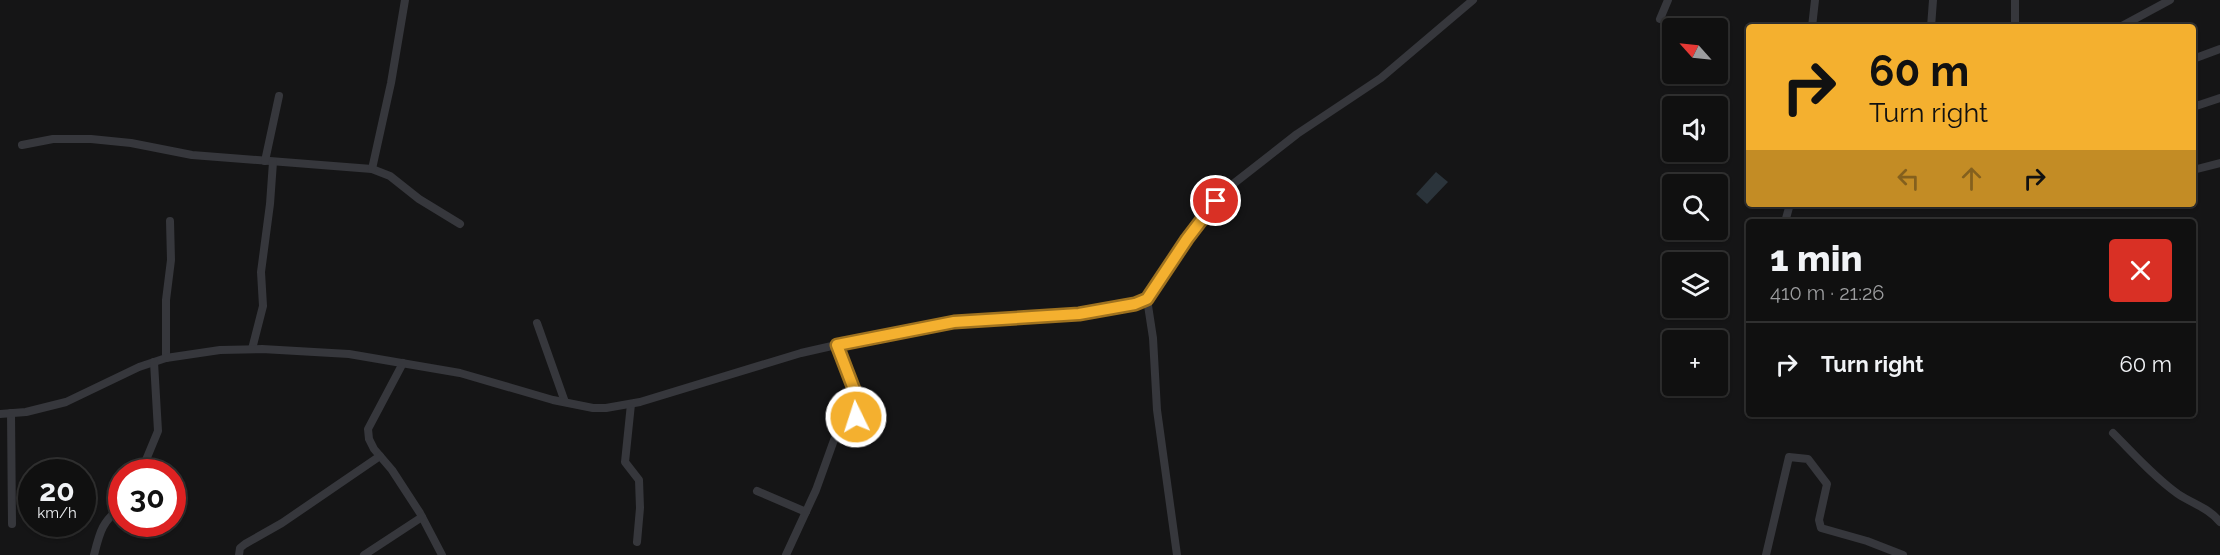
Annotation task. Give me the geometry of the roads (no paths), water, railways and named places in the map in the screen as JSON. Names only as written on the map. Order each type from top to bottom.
[{"type":"street","points":[[372,169],[391,83],[405,0]]},
{"type":"street","points":[[0,414],[26,412],[66,402],[166,358],[220,350],[252,349],[349,354],[403,363],[460,373],[593,408],[631,404],[801,353],[937,324],[983,318],[1079,314],[1119,308],[1147,299],[1204,215],[1228,188],[1297,134],[1381,78],[1473,0]]},
{"type":"street","points":[[1660,19],[1668,0]]},
{"type":"street","points":[[1812,24],[1815,0]]},
{"type":"street","points":[[1931,24],[1933,0]]},
{"type":"street","points":[[2015,0],[2015,24]]},
{"type":"street","points":[[2126,24],[2170,0]]},
{"type":"street","points":[[2196,58],[2220,49]]},
{"type":"street","points":[[252,349],[263,306],[261,272],[270,204],[269,162],[279,96]]},
{"type":"street","points":[[2196,106],[2220,98]]},
{"type":"street","points":[[22,145],[53,139],[91,139],[131,143],[192,155],[372,169],[390,176],[419,199],[460,224]]},
{"type":"street","points":[[2196,169],[2220,163]]},
{"type":"street","points":[[166,358],[166,300],[171,260],[170,221]]},
{"type":"street","points":[[1147,299],[1153,338],[1157,410],[1177,555]]},
{"type":"street","points":[[537,322],[565,402]]},
{"type":"street","points":[[786,555],[806,512],[834,440],[860,410],[837,345]]},
{"type":"street","points":[[146,459],[158,431],[154,362]]},
{"type":"street","points":[[403,363],[368,429],[369,439],[422,517],[442,555]]},
{"type":"street","points":[[631,404],[625,462],[639,480],[640,508],[637,542]]},
{"type":"street","points":[[11,413],[12,524]]},
{"type":"street","points":[[2113,433],[2160,479],[2179,494],[2213,513],[2220,522]]},
{"type":"street","points":[[239,555],[240,548],[244,544],[282,524],[380,456]]},
{"type":"street","points":[[1766,555],[1789,457],[1808,459],[1827,484],[1819,520],[1821,528],[1867,541],[1903,555]]},
{"type":"street","points":[[757,491],[806,512]]},
{"type":"street","points":[[364,555],[422,517]]},
{"type":"street","points":[[94,555],[100,530],[108,519]]}]
